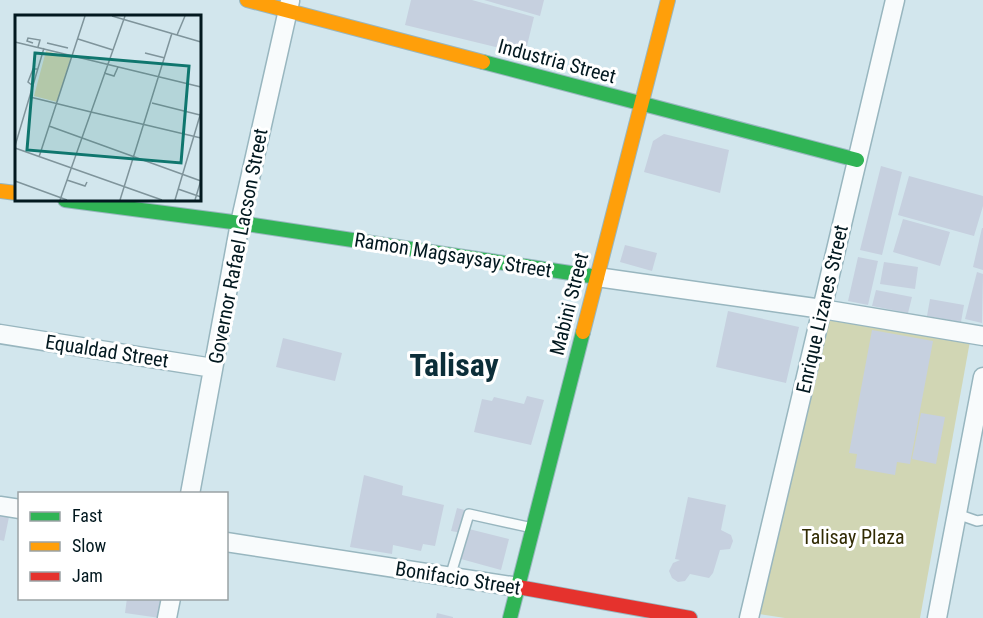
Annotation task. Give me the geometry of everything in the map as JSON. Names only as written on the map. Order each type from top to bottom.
[{"type":"main road","name":"Industria Street","points":[[247,0],[290,5],[641,103],[857,160]]},
{"type":"main road","name":"Mabini Street","points":[[510,618],[668,0]]},
{"type":"main road","points":[[0,190],[15,193]]},
{"type":"main road","name":"Ramon Magsaysay Street","points":[[73,201],[240,223],[597,277]]},
{"type":"main road","name":"Bonifacio Street","points":[[518,587],[690,618]]},
{"type":"street","name":"Enrique Lizares Street","points":[[749,618],[895,0]]},
{"type":"street","name":"Governor Rafael Lacson Street","points":[[190,492],[240,223],[290,5]]},
{"type":"street","name":"Ramon Magsaysay Street","points":[[597,277],[822,309],[983,336]]},
{"type":"street","name":"Equaldad Street","points":[[0,334],[213,368]]},
{"type":"street","points":[[937,618],[980,410],[983,377]]},
{"type":"street","points":[[0,506],[18,509]]},
{"type":"street","name":"Bonifacio Street","points":[[228,542],[518,587]]},
{"type":"street","points":[[167,618],[171,600]]},
{"type":"lane","points":[[450,577],[469,514],[533,528]]},
{"type":"lane","points":[[957,514],[977,521],[983,520]]},
{"type":"green space","name":"Talisay Plaza","points":[[821,319],[970,341],[920,618],[785,618],[753,613]]},
{"type":"building","points":[[411,0],[472,0],[534,17],[525,54],[405,25]]},
{"type":"building","points":[[484,0],[544,0],[540,16]]},
{"type":"building","points":[[664,134],[729,150],[720,193],[644,172],[653,141]]},
{"type":"building","points":[[881,166],[902,172],[882,255],[860,250]]},
{"type":"building","points":[[909,176],[983,196],[983,206],[974,236],[898,215]]},
{"type":"building","points":[[903,219],[950,232],[940,266],[893,252]]},
{"type":"building","points":[[983,228],[983,270],[973,267]]},
{"type":"building","points":[[625,245],[657,253],[652,271],[620,262]]},
{"type":"building","points":[[858,257],[878,261],[868,305],[848,301]]},
{"type":"building","points":[[884,262],[918,267],[915,289],[880,284]]},
{"type":"building","points":[[977,272],[983,274],[982,323],[965,319]]},
{"type":"building","points":[[876,290],[912,297],[908,313],[872,306]]},
{"type":"building","points":[[930,299],[964,305],[961,322],[927,316]]},
{"type":"building","points":[[728,311],[799,327],[786,383],[716,367]]},
{"type":"building","points":[[872,330],[933,341],[910,464],[897,462],[895,475],[855,468],[857,454],[849,453]]},
{"type":"building","points":[[283,338],[342,353],[335,381],[276,367]]},
{"type":"building","points":[[527,396],[544,400],[531,445],[474,432],[482,399],[492,401],[494,397],[524,404]]},
{"type":"building","points":[[921,413],[945,417],[936,464],[912,459]]},
{"type":"building","points":[[364,475],[403,486],[402,495],[444,505],[435,546],[423,544],[421,551],[393,545],[392,554],[350,547]]},
{"type":"building","points":[[688,497],[726,505],[721,530],[731,535],[733,541],[730,549],[720,550],[713,573],[709,578],[690,574],[685,581],[678,582],[672,578],[669,571],[673,563],[680,560],[675,559]]},
{"type":"building","points":[[457,508],[468,511],[462,533],[451,531]]},
{"type":"building","points":[[0,515],[9,517],[4,541],[0,540]]},
{"type":"building","points":[[469,529],[509,539],[501,570],[461,559]]},
{"type":"building","points":[[127,600],[163,600],[160,618],[125,613]]},
{"type":"building","points":[[437,613],[453,617],[453,618],[436,618]]},
{"type":"traffic: fast","points":[[483,62],[857,160]]},
{"type":"traffic: fast","points":[[73,201],[240,223],[597,277]]},
{"type":"traffic: fast","points":[[510,618],[583,332]]},
{"type":"traffic: slow","points":[[247,0],[483,62]]},
{"type":"traffic: slow","points":[[583,332],[668,0]]},
{"type":"traffic: slow","points":[[0,191],[15,193]]},
{"type":"traffic: jam","points":[[518,587],[690,618]]},
{"type":"district","name":"Talisay","points":[[454,365]]}]
